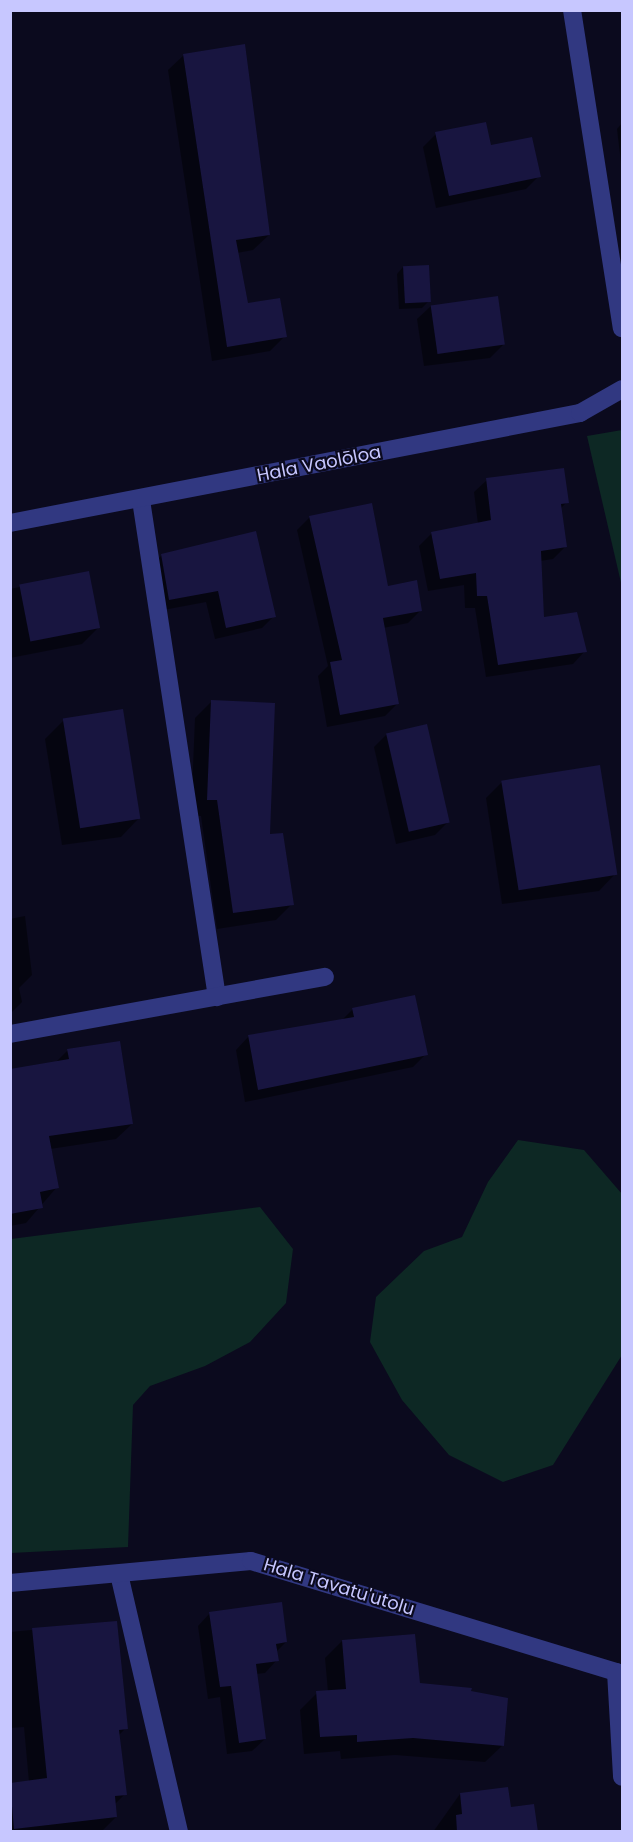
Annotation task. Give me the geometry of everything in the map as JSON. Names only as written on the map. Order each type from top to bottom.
[{"type":"street","points":[[572,10],[622,328]]},
{"type":"street","name":"Hala Vaolōloa","points":[[10,523],[141,500],[580,413],[622,390]]},
{"type":"street","points":[[141,500],[217,996]]},
{"type":"street","points":[[10,1034],[325,977]]},
{"type":"street","name":"Hala Tavatu'utolu","points":[[10,1583],[251,1561],[619,1673]]},
{"type":"street","points":[[119,1574],[179,1832]]},
{"type":"street","points":[[619,1673],[622,1777]]},
{"type":"green space","points":[[622,430],[622,587],[587,436]]},
{"type":"green space","points":[[518,1140],[584,1150],[622,1194],[622,1355],[553,1465],[503,1482],[449,1455],[402,1400],[370,1342],[376,1297],[424,1251],[462,1237],[488,1182]]},
{"type":"green space","points":[[260,1207],[293,1249],[286,1303],[250,1342],[205,1366],[150,1386],[133,1405],[128,1547],[11,1553],[11,1239]]},
{"type":"building","points":[[245,44],[270,235],[236,240],[248,303],[280,298],[287,337],[227,347],[183,54]]},
{"type":"building","points":[[486,122],[491,145],[532,137],[541,177],[449,196],[435,132]]},
{"type":"building","points":[[429,265],[431,302],[405,303],[403,266]]},
{"type":"building","points":[[498,296],[505,345],[437,354],[431,305]]},
{"type":"building","points":[[564,468],[569,503],[561,504],[567,547],[541,551],[544,617],[577,612],[587,652],[498,665],[487,596],[477,596],[476,573],[440,579],[431,532],[491,520],[486,478]]},
{"type":"building","points":[[372,503],[388,586],[417,580],[422,611],[383,618],[399,704],[340,715],[330,662],[342,660],[309,516]]},
{"type":"building","points":[[256,531],[276,617],[226,628],[218,591],[169,600],[161,554]]},
{"type":"building","points":[[89,571],[100,628],[30,641],[19,585]]},
{"type":"building","points":[[211,700],[275,703],[270,834],[283,833],[294,905],[233,913],[217,800],[207,800]]},
{"type":"building","points":[[123,709],[140,819],[80,828],[63,719]]},
{"type":"building","points":[[427,724],[450,822],[409,832],[386,733]]},
{"type":"building","points":[[600,765],[617,875],[519,890],[501,781]]},
{"type":"building","points":[[415,995],[428,1055],[258,1090],[248,1035],[354,1017],[352,1008]]},
{"type":"building","points":[[120,1041],[133,1124],[49,1136],[59,1188],[40,1192],[43,1208],[10,1214],[10,1069],[69,1059],[67,1049]]},
{"type":"building","points":[[282,1602],[287,1642],[276,1644],[279,1661],[256,1664],[266,1739],[239,1743],[231,1686],[220,1687],[209,1612]]},
{"type":"building","points":[[117,1621],[128,1729],[119,1730],[127,1795],[115,1796],[117,1817],[14,1829],[10,1783],[47,1778],[32,1628]]},
{"type":"building","points":[[415,1634],[420,1683],[472,1688],[471,1691],[508,1698],[504,1746],[413,1738],[357,1742],[357,1735],[320,1737],[316,1691],[346,1689],[342,1640]]},
{"type":"building","points":[[508,1787],[511,1807],[534,1804],[538,1832],[457,1832],[456,1815],[462,1814],[460,1793]]}]
